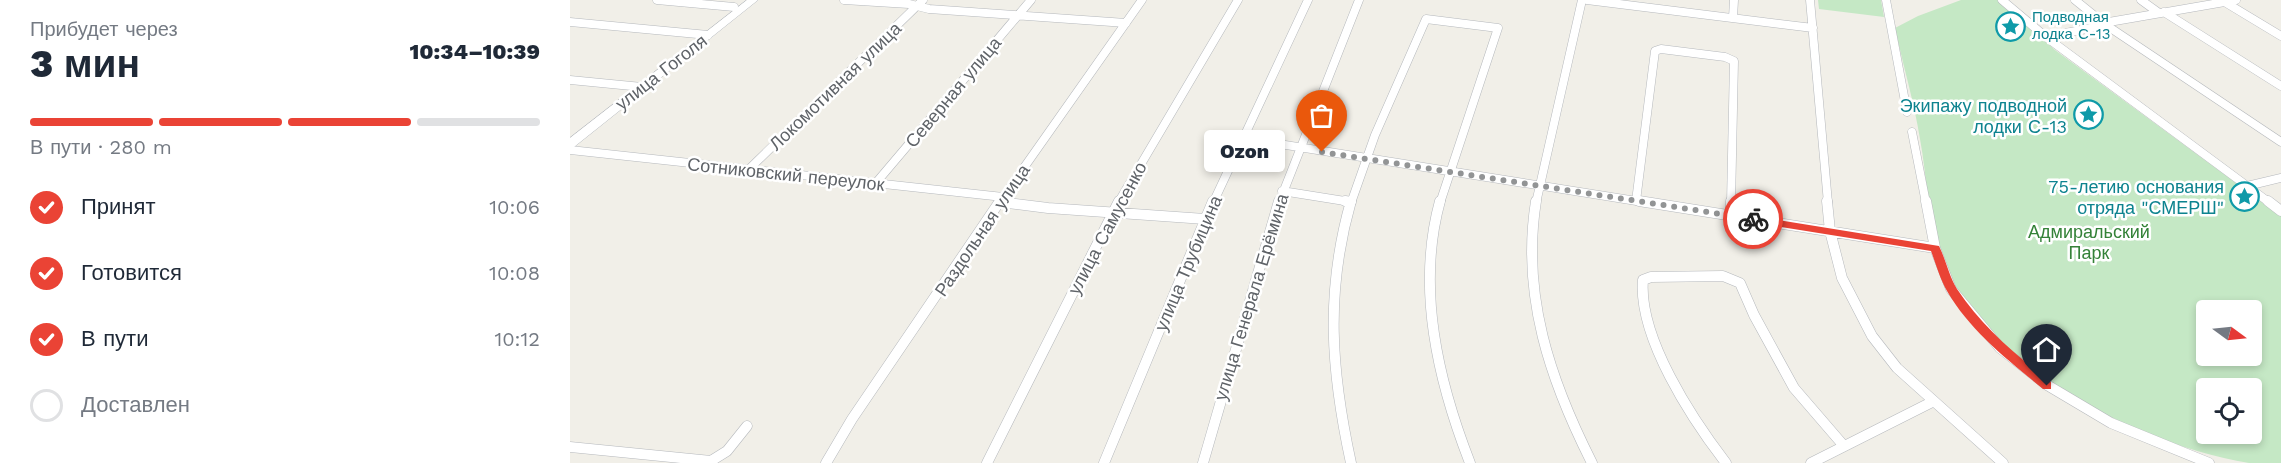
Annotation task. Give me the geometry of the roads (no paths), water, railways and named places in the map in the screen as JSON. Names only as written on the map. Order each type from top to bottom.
[{"type":"main road","name":"улица Гоголя","points":[[570,144],[753,0]]},
{"type":"street","points":[[657,0],[734,8]]},
{"type":"street","points":[[844,0],[920,3],[1018,15],[1126,23]]},
{"type":"street","name":"Северная улица","points":[[875,184],[1031,0]]},
{"type":"street","name":"Раздольная улица","points":[[826,463],[852,419],[1001,200],[1142,0]]},
{"type":"street","name":"улица Самусенко","points":[[987,463],[1114,211],[1238,0]]},
{"type":"street","name":"улица Трубицина","points":[[1104,463],[1205,219],[1308,0]]},
{"type":"street","name":"улица Генерала Ерёмина","points":[[1203,463],[1282,191],[1359,0]]},
{"type":"street","points":[[1582,0],[1538,186],[1531,255],[1534,300],[1544,348],[1578,437],[1593,463]]},
{"type":"street","points":[[1587,0],[1658,4],[1733,18],[1813,28]]},
{"type":"street","points":[[1733,18],[1734,0]]},
{"type":"street","points":[[1809,0],[1830,231],[1842,278],[1872,336],[1897,368],[1932,402],[2003,463]]},
{"type":"street","points":[[1886,0],[1907,112]]},
{"type":"street","points":[[2002,0],[2046,38],[2281,210]]},
{"type":"street","points":[[2075,0],[2106,25],[2281,142]]},
{"type":"street","points":[[2141,0],[2281,86]]},
{"type":"street","points":[[2046,38],[2106,25],[2109,22],[2236,0]]},
{"type":"street","points":[[2222,1],[2281,36]]},
{"type":"street","name":"Локомотивная улица","points":[[747,171],[920,3]]},
{"type":"street","points":[[1351,463],[1340,414],[1332,334],[1338,256],[1351,202],[1366,159],[1426,19],[1498,28],[1438,210],[1432,260],[1431,307],[1436,357],[1459,437],[1470,463]]},
{"type":"street","points":[[570,22],[708,35]]},
{"type":"street","points":[[1636,201],[1655,51],[1661,49],[1725,57],[1734,62],[1731,216]]},
{"type":"street","points":[[570,80],[642,87]]},
{"type":"street","points":[[1912,132],[1935,248],[1952,289],[2000,348],[2047,386],[2111,423],[2202,462]]},
{"type":"street","points":[[1242,138],[1935,248]]},
{"type":"street","name":"Сотниковский переулок","points":[[570,150],[875,184],[1048,208],[1205,219]]},
{"type":"street","points":[[2247,186],[2281,178]]},
{"type":"street","points":[[1282,191],[1351,202]]},
{"type":"street","points":[[1726,463],[1699,426],[1656,342],[1640,289],[1643,280],[1651,277],[1723,276],[1740,283],[1754,315],[1794,388],[1844,446]]},
{"type":"street","points":[[1811,463],[1932,402]]},
{"type":"street","points":[[570,447],[711,461],[725,453],[747,426]]},
{"type":"place","name":"Подводная лодка С-13","points":[[2011,26]]},
{"type":"place","name":"Экипажу подводной лодки С-13","points":[[2088,115]]},
{"type":"place","name":"Ozon","points":[[1322,152]]},
{"type":"place","name":"75-летию основания отряда \"СМЕРШ\"","points":[[2245,196]]},
{"type":"park label","name":"Адмиральский Парк","points":[[2089,241]]}]
